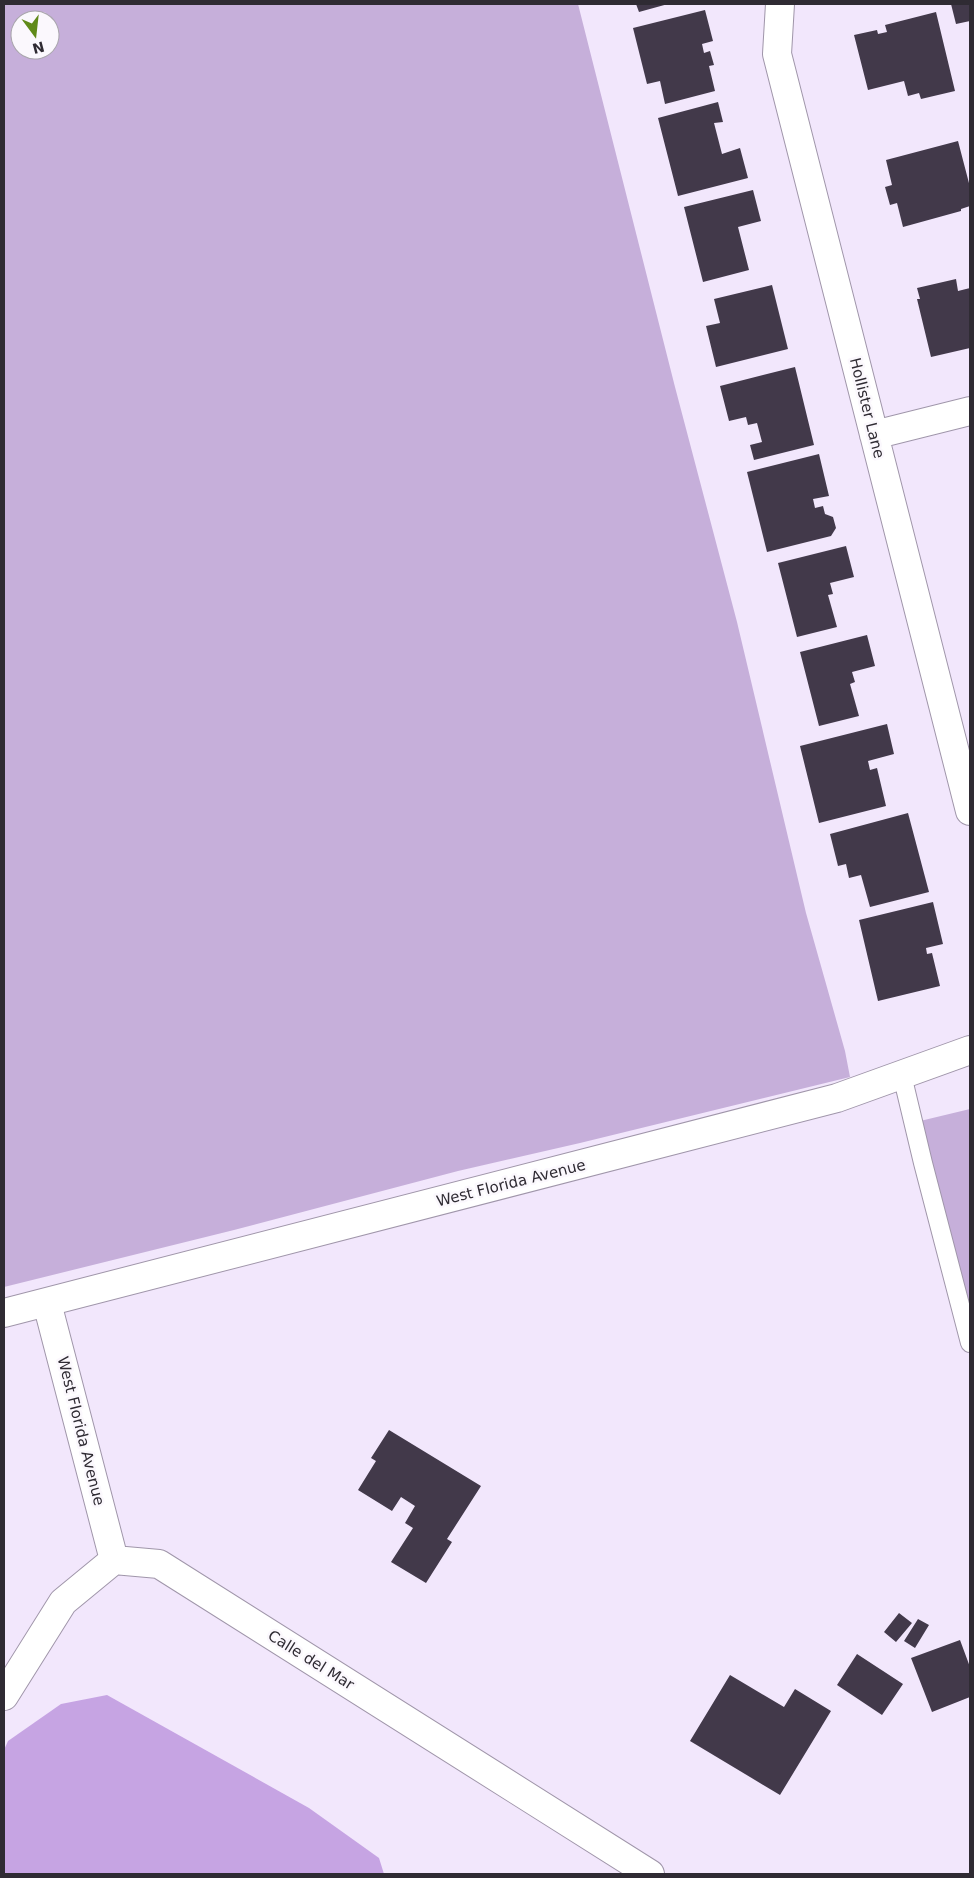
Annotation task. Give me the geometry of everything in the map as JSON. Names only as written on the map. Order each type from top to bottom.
[{"type":"street","name":"Hollister Lane","points":[[780,4],[777,54],[970,807]]},
{"type":"street","points":[[874,435],[970,411]]},
{"type":"street","name":"West Florida Avenue","points":[[4,1313],[837,1098],[970,1050]]},
{"type":"street","name":"West Florida Avenue","points":[[47,1303],[114,1560]]},
{"type":"street","points":[[4,1696],[64,1602],[114,1560]]},
{"type":"street","name":"Calle del Mar","points":[[114,1560],[159,1564],[650,1874]]},
{"type":"lane","points":[[902,1075],[970,1343]]},
{"type":"shaded area","points":[[4,4],[578,4],[737,622],[806,913],[845,1051],[850,1077],[458,1171],[234,1230],[4,1287]]},
{"type":"shaded area","points":[[970,1109],[970,1332],[916,1122]]},
{"type":"shaded area","points":[[107,1695],[309,1808],[379,1858],[384,1874],[4,1874],[4,1750],[8,1741],[61,1704]]},
{"type":"building","points":[[636,4],[668,4],[639,12]]},
{"type":"building","points":[[951,4],[970,4],[970,21],[956,24]]},
{"type":"building","points":[[705,10],[713,41],[702,44],[704,53],[710,51],[714,65],[709,66],[715,91],[665,104],[660,81],[647,84],[633,28]]},
{"type":"building","points":[[936,12],[955,91],[921,99],[919,93],[908,96],[904,81],[868,90],[854,35],[877,30],[878,34],[887,32],[885,25]]},
{"type":"building","points":[[718,102],[723,122],[714,123],[722,154],[740,148],[748,178],[678,196],[658,118]]},
{"type":"building","points":[[958,141],[970,187],[970,206],[961,209],[961,211],[903,227],[897,203],[890,205],[885,187],[892,185],[886,160]]},
{"type":"building","points":[[753,190],[761,221],[738,227],[749,270],[703,282],[684,207]]},
{"type":"building","points":[[956,279],[958,291],[970,288],[970,348],[931,357],[917,299],[920,299],[917,288]]},
{"type":"building","points":[[772,285],[788,349],[716,367],[706,326],[720,323],[714,299]]},
{"type":"building","points":[[795,367],[814,445],[754,460],[750,445],[762,442],[757,423],[748,425],[746,417],[729,421],[720,386]]},
{"type":"building","points":[[819,454],[829,496],[813,499],[815,508],[823,506],[825,514],[833,517],[836,528],[831,536],[767,552],[747,472]]},
{"type":"building","points":[[846,546],[854,577],[830,583],[833,594],[828,595],[837,627],[797,637],[778,563]]},
{"type":"building","points":[[867,635],[875,666],[852,672],[855,682],[850,684],[859,716],[819,726],[800,652]]},
{"type":"building","points":[[887,724],[894,754],[868,761],[870,770],[877,768],[886,806],[819,823],[800,746]]},
{"type":"building","points":[[908,813],[929,892],[870,907],[861,875],[849,878],[846,864],[838,866],[830,834]]},
{"type":"building","points":[[933,902],[943,944],[926,948],[927,954],[932,953],[940,986],[878,1001],[859,920]]},
{"type":"building","points":[[389,1430],[481,1486],[447,1539],[452,1542],[426,1583],[391,1562],[413,1528],[405,1523],[415,1506],[401,1497],[392,1511],[358,1490],[376,1461],[371,1458]]},
{"type":"building","points":[[899,1613],[912,1623],[896,1642],[884,1632]]},
{"type":"building","points":[[918,1619],[929,1625],[915,1648],[904,1641]]},
{"type":"building","points":[[960,1640],[970,1667],[970,1697],[932,1712],[911,1658]]},
{"type":"building","points":[[857,1654],[903,1684],[882,1715],[837,1685]]},
{"type":"building","points":[[730,1675],[784,1707],[795,1689],[831,1711],[780,1795],[690,1741]]}]
